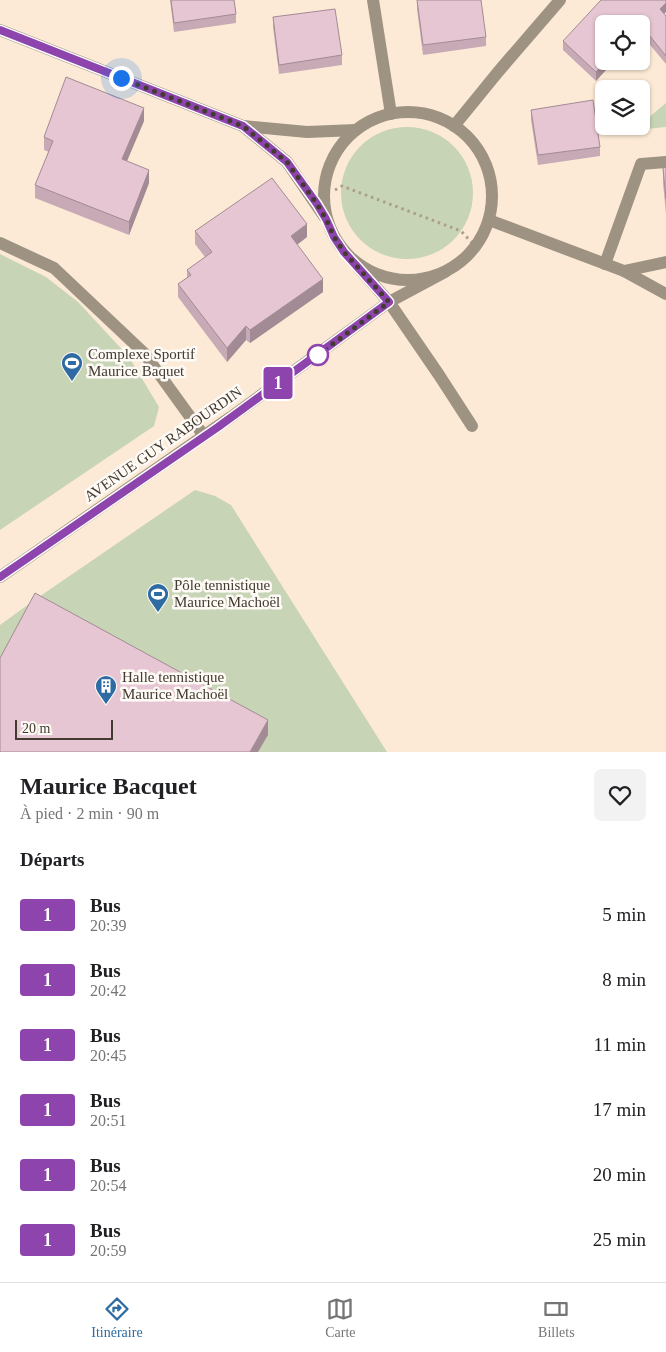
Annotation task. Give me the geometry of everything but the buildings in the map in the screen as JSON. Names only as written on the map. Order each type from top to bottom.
[{"type":"street","points":[[373,0],[391,114]]},
{"type":"street","points":[[454,126],[560,0]]},
{"type":"street","points":[[0,30],[243,126],[308,132],[356,130]]},
{"type":"street","points":[[326,219],[323,200],[325,180],[331,161],[342,144],[356,130],[372,120],[391,114],[413,112],[434,116],[454,126],[474,144],[488,168],[492,194],[489,220],[482,237],[470,255],[445,272],[418,280],[392,279],[366,270],[344,252]]},
{"type":"street","points":[[243,126],[287,162],[326,219],[334,237],[344,252],[389,302],[472,426]]},
{"type":"street","points":[[605,264],[640,164],[666,162]]},
{"type":"street","points":[[489,220],[624,271],[666,294]]},
{"type":"street","points":[[0,243],[54,268],[144,353],[204,436]]},
{"type":"street","points":[[624,271],[666,262]]},
{"type":"street","name":"AVENUE GUY RABOURDIN","points":[[0,577],[204,436],[389,302],[445,272]]},
{"type":"path","points":[[323,200],[342,186],[461,231],[476,247]]},
{"type":"green space","points":[[666,103],[666,127],[650,129],[650,116]]},
{"type":"green space","points":[[407,127],[420,128],[432,132],[454,146],[468,168],[472,180],[472,206],[468,218],[454,240],[432,254],[420,258],[407,259],[394,258],[382,254],[360,240],[346,218],[342,206],[341,193],[342,180],[346,168],[360,146],[382,132],[394,128]]},
{"type":"green space","name":"Complexe Sportif Maurice Baquet","points":[[0,254],[46,277],[78,302],[129,357],[159,407],[154,426],[0,530]]},
{"type":"green space","name":"Pôle tennistique Maurice Machoël","points":[[195,490],[215,496],[231,505],[387,752],[0,752],[0,625]]},
{"type":"bus line","name":"1","points":[[0,30],[243,126],[287,162],[317,204],[344,252],[389,302],[218,427],[0,577]]},
{"type":"place","name":"Complexe Sportif Maurice Baquet","points":[[72,382]]},
{"type":"place","name":"Pôle tennistique Maurice Machoël","points":[[158,613]]},
{"type":"place","name":"Halle tennistique Maurice Machoël","points":[[106,705]]},
{"type":"route","points":[[121,78],[243,126],[287,162],[317,204],[344,252],[389,302],[318,355]]}]
